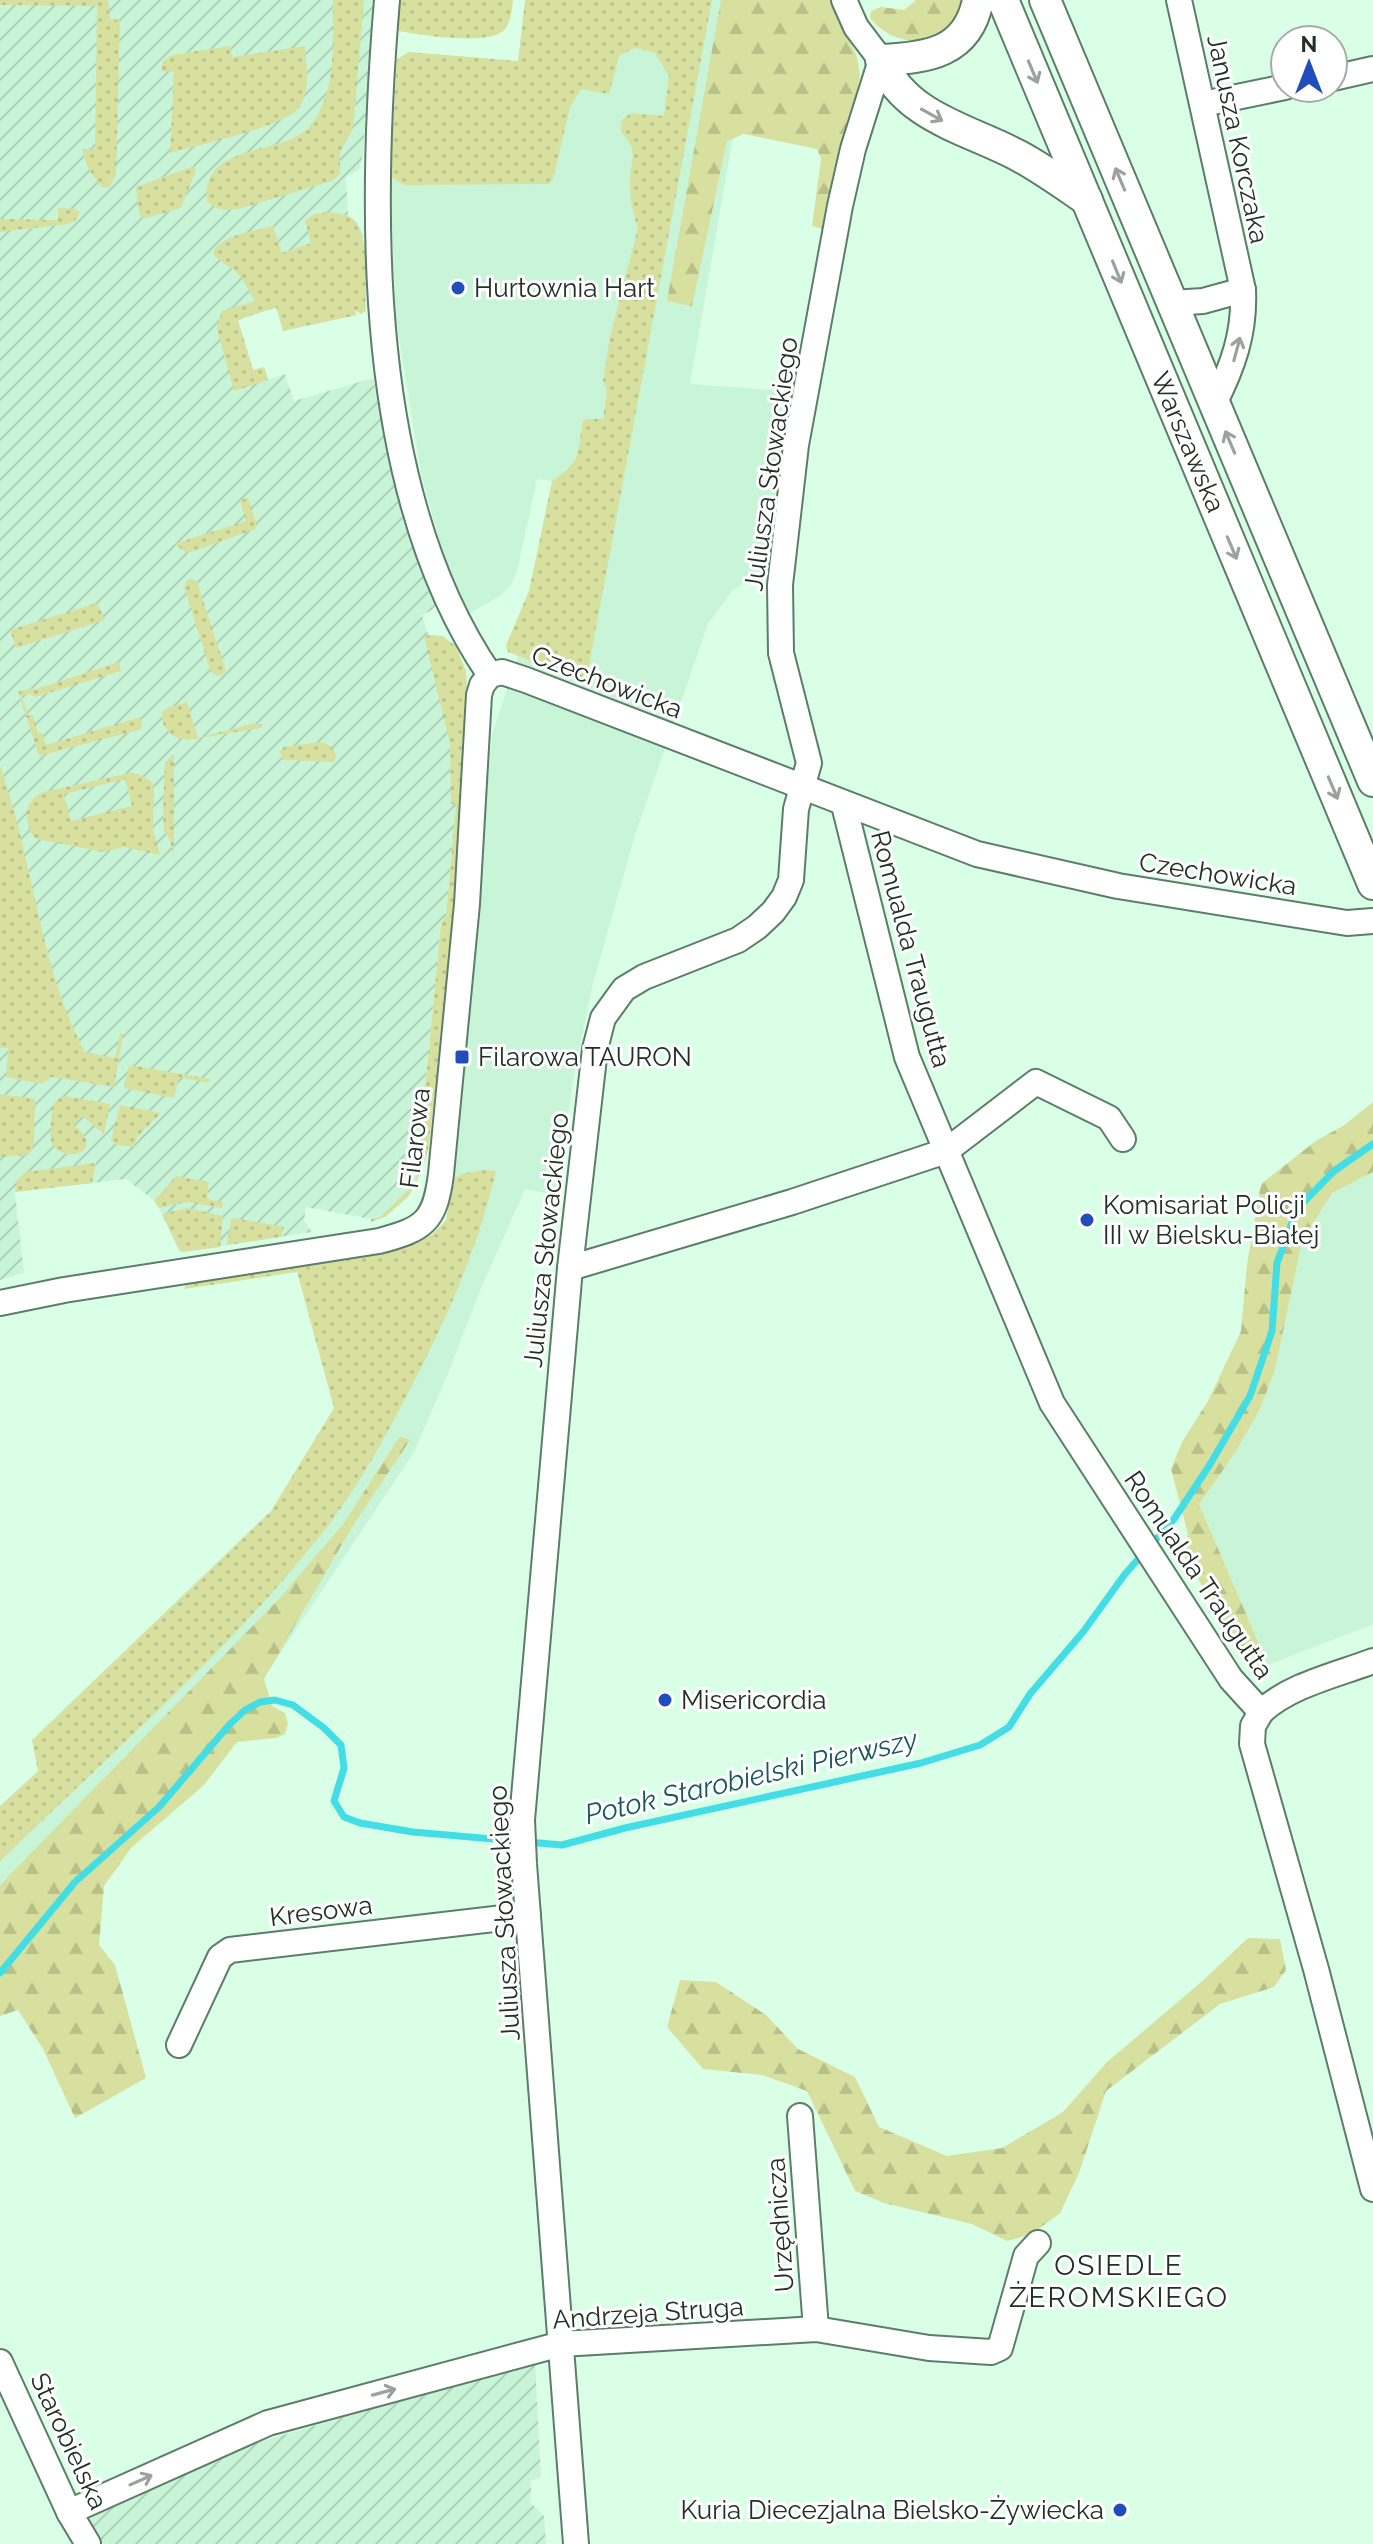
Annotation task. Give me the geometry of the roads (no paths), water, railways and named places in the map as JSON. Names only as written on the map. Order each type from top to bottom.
[{"type":"main road","points":[[978,0],[969,26],[950,46],[926,56],[881,60],[894,85],[932,116],[1018,155],[1087,200]]},
{"type":"main road","name":"Warszawska","points":[[1003,0],[1373,884]]},
{"type":"main road","name":"Warszawska","points":[[1045,0],[1373,781]]},
{"type":"street","name":"Czechowicka","points":[[387,0],[376,152],[376,195],[389,376],[406,470],[425,538],[455,616],[490,675],[502,672],[526,680],[977,854],[1118,886],[1347,923],[1373,921]]},
{"type":"street","points":[[844,0],[856,27],[881,60]]},
{"type":"street","name":"Janusza Korczaka","points":[[1179,0],[1243,290],[1244,314],[1240,339],[1231,370],[1214,404]]},
{"type":"street","name":"Juliusza Słowackiego","points":[[576,2544],[522,1820],[570,1268],[595,1049],[603,1018],[624,989],[644,977],[738,940],[773,912],[791,880],[796,809],[809,763],[781,653],[780,585],[796,445],[837,220],[853,149],[881,60]]},
{"type":"street","points":[[1349,74],[1373,69]]},
{"type":"street","points":[[1203,104],[1269,90]]},
{"type":"street","points":[[1172,303],[1203,301],[1243,290]]},
{"type":"street","name":"Filarowa","points":[[0,1303],[64,1290],[379,1241],[411,1232],[431,1216],[441,1174],[467,904],[479,695],[490,675]]},
{"type":"street","name":"Romualda Traugutta","points":[[844,805],[907,1057],[1052,1403],[1231,1679],[1261,1712],[1253,1726],[1252,1744],[1316,1969],[1373,2189]]},
{"type":"street","points":[[570,1268],[792,1202],[946,1151],[1036,1082],[1109,1118],[1123,1139]]},
{"type":"street","points":[[1261,1712],[1274,1700],[1290,1692],[1373,1661]]},
{"type":"street","name":"Kresowa","points":[[179,2045],[220,1957],[230,1950],[528,1915]]},
{"type":"street","name":"Urzędnicza","points":[[800,2116],[816,2329]]},
{"type":"street","name":"Andrzeja Struga","points":[[69,2512],[268,2423],[561,2344],[816,2329],[929,2348],[991,2352],[1000,2348],[1026,2256],[1038,2243]]},
{"type":"street","name":"Starobielska","points":[[0,2362],[69,2512],[88,2544]]},
{"type":"waterway","name":"Potok Starobielski Pierwszy","points":[[0,1973],[75,1882],[159,1807],[229,1725],[245,1710],[260,1702],[275,1700],[293,1705],[341,1745],[344,1768],[334,1801],[344,1817],[360,1823],[413,1832],[562,1845],[625,1828],[921,1763],[980,1745],[1009,1727],[1030,1694],[1083,1632],[1125,1574],[1174,1519],[1209,1466],[1250,1396],[1272,1331],[1277,1263],[1297,1209],[1334,1171],[1373,1144]]},
{"type":"place","name":"Hurtownia Hart","points":[[458,288]]},
{"type":"place","name":"Filarowa TAURON","points":[[462,1057]]},
{"type":"place","name":"Komisariat Policji III w Bielsku-Białej","points":[[1087,1220]]},
{"type":"place","name":"Misericordia","points":[[665,1700]]},
{"type":"place","name":"Kuria Diecezjalna Bielsko-Żywiecka","points":[[1120,2510]]},
{"type":"district","name":"OSIEDLE ŻEROMSKIEGO","points":[[1119,2281]]}]
